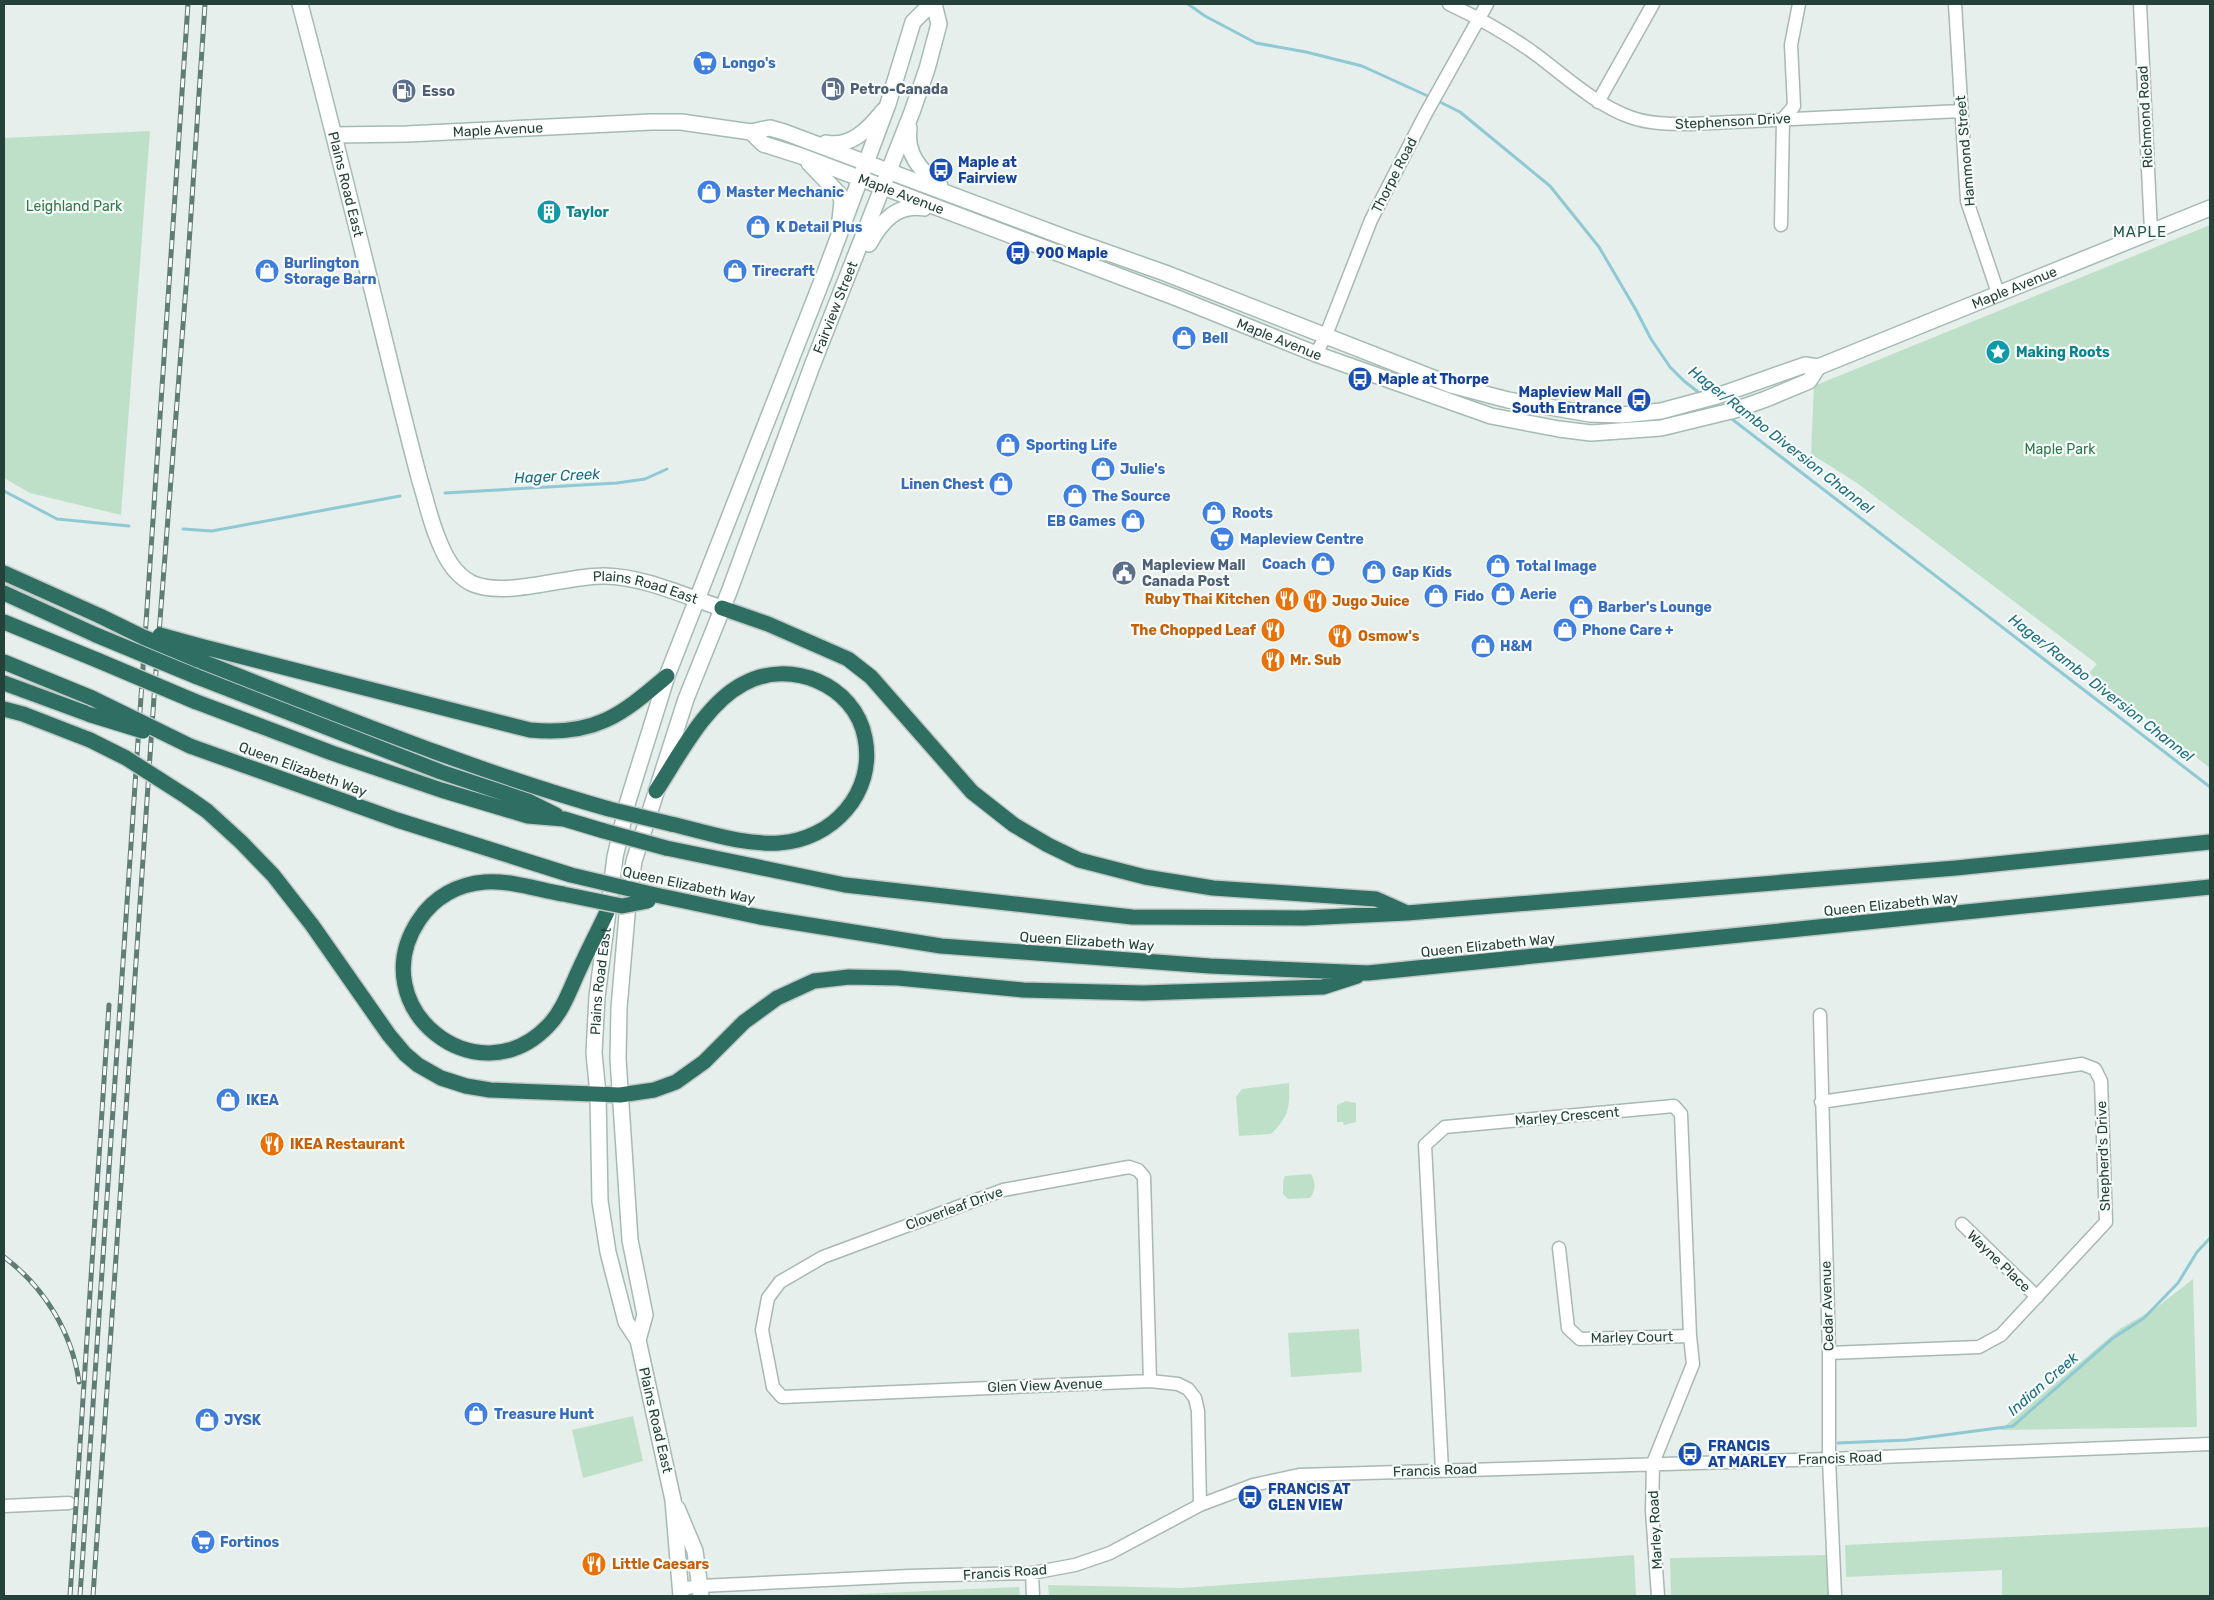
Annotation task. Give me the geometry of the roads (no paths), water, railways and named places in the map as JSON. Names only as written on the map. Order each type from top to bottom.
[{"type":"highway","points":[[4,572],[100,616],[174,640],[199,653],[444,756],[516,782],[609,809],[735,839],[767,843],[801,840],[828,828],[850,806],[857,794],[864,776],[867,748],[860,723],[843,699],[828,686],[813,678],[787,673],[753,679],[731,692],[706,716],[656,791]]},
{"type":"highway","points":[[4,593],[96,635],[195,676],[441,772],[528,801],[564,819]]},
{"type":"highway","points":[[722,608],[768,624],[848,659],[871,677],[972,792],[1014,825],[1079,860],[1145,877],[1213,888],[1376,899],[1407,913]]},
{"type":"highway","name":"Queen Elizabeth Way","points":[[4,622],[194,700],[332,753],[441,790],[528,816],[564,819],[666,848],[845,885],[1132,917],[1304,918],[1407,913],[1956,868],[2210,842]]},
{"type":"highway","points":[[199,653],[530,730],[551,732],[579,730],[609,719],[638,700],[667,676]]},
{"type":"highway","name":"Queen Elizabeth Way","points":[[4,662],[92,698],[190,746],[397,820],[571,875],[650,898],[666,898],[760,917],[941,946],[1210,966],[1368,973],[2210,887]]},
{"type":"highway","points":[[4,683],[91,715],[190,746]]},
{"type":"highway","points":[[4,709],[23,714],[90,740],[126,758],[207,811],[273,875],[303,913],[389,1035],[418,1065],[441,1078],[466,1086],[490,1090],[620,1095],[654,1090],[676,1082],[704,1062],[744,1022],[777,998],[814,981],[849,977],[898,978],[1023,990],[1143,993],[1324,987],[1368,973]]},
{"type":"highway","points":[[607,912],[567,999],[550,1025],[530,1042],[503,1052],[479,1052],[449,1043],[430,1030],[409,1000],[404,982],[402,955],[410,933],[424,911],[439,898],[456,889],[486,882],[563,894],[622,906],[650,898]]},
{"type":"main road","name":"Plains Road East","points":[[300,4],[412,452],[432,523],[452,567],[468,581],[485,587],[515,587],[604,576],[650,584],[698,600],[667,676],[628,801],[614,857],[597,997],[594,1053],[598,1094],[600,1201],[608,1252],[626,1322],[638,1340],[673,1500],[680,1592]]},
{"type":"main road","name":"Fairview Street","points":[[698,600],[861,180],[888,104],[913,22],[932,4],[939,24],[927,69],[890,170],[788,428],[722,608]]},
{"type":"main road","points":[[806,140],[843,144],[871,125],[888,104]]},
{"type":"main road","points":[[912,112],[908,138],[910,151],[928,176],[949,193]]},
{"type":"main road","name":"Maple Avenue","points":[[334,134],[408,134],[651,122],[681,122],[751,132],[770,128],[890,170],[1165,273],[1451,385],[1508,400],[1600,414],[1661,411],[1696,403],[1804,365],[1818,367],[2210,208]]},
{"type":"main road","name":"Maple Avenue","points":[[751,132],[763,144],[800,156],[1177,298],[1316,354],[1491,416],[1591,433],[1661,428],[1735,410],[1809,381],[1818,367]]},
{"type":"main road","points":[[800,156],[824,176],[840,195],[842,201],[832,256]]},
{"type":"main road","points":[[837,305],[877,229],[887,218],[898,211],[914,206],[942,211]]},
{"type":"main road","points":[[698,600],[722,608]]},
{"type":"main road","name":"Plains Road East","points":[[638,1340],[644,1315],[630,1240],[620,1095],[619,1008],[628,903],[634,860],[686,699],[722,608]]},
{"type":"main road","name":"Plains Road East","points":[[673,1500],[688,1530],[695,1551],[700,1591]]},
{"type":"street","name":"Stephenson Drive","points":[[1449,4],[1536,54],[1598,102],[1630,117],[1660,124],[1961,111]]},
{"type":"street","name":"Thorpe Road","points":[[1316,354],[1326,335],[1371,220],[1425,114],[1442,87],[1487,4]]},
{"type":"street","points":[[1598,102],[1654,4]]},
{"type":"street","points":[[1781,224],[1783,118],[1794,106],[1791,45],[1799,4]]},
{"type":"street","name":"Hammond Street","points":[[1955,4],[1967,201],[1998,293]]},
{"type":"street","name":"Richmond Road","points":[[2140,4],[2151,231]]},
{"type":"street","name":"Cedar Avenue","points":[[1820,1015],[1829,1353],[1829,1459],[1835,1596]]},
{"type":"street","name":"Shepherd's Drive","points":[[1821,1102],[2082,1064],[2094,1069],[2101,1081],[2106,1222],[2001,1335],[1979,1348],[1829,1353]]},
{"type":"street","name":"Marley Crescent","points":[[1442,1470],[1425,1145],[1445,1127],[1674,1106],[1682,1114],[1690,1336],[1693,1364],[1653,1463]]},
{"type":"street","name":"Cloverleaf Drive","points":[[782,1396],[773,1387],[762,1330],[768,1298],[780,1282],[823,1257],[1002,1190],[1129,1167],[1138,1170],[1144,1176],[1150,1381]]},
{"type":"street","name":"Wayne Place","points":[[1962,1224],[2037,1297]]},
{"type":"street","name":"Marley Court","points":[[1559,1248],[1568,1328],[1572,1334],[1580,1339],[1690,1336]]},
{"type":"street","name":"Glen View Avenue","points":[[782,1396],[1150,1381],[1178,1384],[1188,1389],[1195,1398],[1198,1411],[1200,1505]]},
{"type":"street","name":"Francis Road","points":[[680,1592],[909,1576],[1032,1573],[1075,1565],[1110,1553],[1200,1505],[1253,1485],[1299,1475],[1829,1459],[2210,1444]]},
{"type":"street","name":"Marley Road","points":[[1653,1463],[1652,1511],[1658,1596]]},
{"type":"street","points":[[4,1506],[69,1503]]},
{"type":"street","points":[[1032,1573],[1033,1596]]},
{"type":"waterway","name":"Hager/Rambo Diversion Channel","points":[[1188,4],[1205,16],[1256,43],[1306,52],[1362,66],[1430,97]]},
{"type":"waterway","name":"Hager/Rambo Diversion Channel","points":[[1436,100],[1460,112],[1550,186],[1599,247],[1651,339],[1670,367],[1702,395]]},
{"type":"waterway","name":"Hager/Rambo Diversion Channel","points":[[1728,416],[2210,787]]},
{"type":"waterway","name":"Hager Creek","points":[[445,493],[617,483],[645,479],[667,469]]},
{"type":"waterway","name":"Hager Creek","points":[[4,491],[57,519],[129,526]]},
{"type":"waterway","name":"Hager Creek","points":[[183,529],[212,531],[400,496]]},
{"type":"waterway","name":"Indian Creek","points":[[1838,1443],[1907,1440],[2013,1426],[2113,1338],[2144,1318],[2178,1283],[2197,1252],[2210,1238]]},
{"type":"railway","points":[[80,1596],[188,4]]},
{"type":"railway","points":[[93,1596],[154,697],[187,274],[205,4]]},
{"type":"railway","points":[[70,1596],[109,1005]]},
{"type":"railway","points":[[4,1257],[32,1282],[54,1312],[70,1346],[79,1382]]},
{"type":"place","name":"Longo's","points":[[705,63]]},
{"type":"place","name":"Petro-Canada","points":[[833,89]]},
{"type":"place","name":"Esso","points":[[404,91]]},
{"type":"place","name":"Maple at Fairview","points":[[941,170]]},
{"type":"place","name":"Master Mechanic","points":[[709,192]]},
{"type":"place","name":"Taylor","points":[[549,212]]},
{"type":"place","name":"K Detail Plus","points":[[758,227]]},
{"type":"place","name":"900 Maple","points":[[1018,253]]},
{"type":"place","name":"Burlington Storage Barn","points":[[267,271]]},
{"type":"place","name":"Tirecraft","points":[[735,271]]},
{"type":"place","name":"Bell","points":[[1184,338]]},
{"type":"place","name":"Making Roots","points":[[1998,352]]},
{"type":"place","name":"Maple at Thorpe","points":[[1360,379]]},
{"type":"place","name":"Mapleview Mall South Entrance","points":[[1639,400]]},
{"type":"place","name":"Sporting Life","points":[[1008,445]]},
{"type":"place","name":"Julie's","points":[[1103,469]]},
{"type":"place","name":"Linen Chest","points":[[1001,484]]},
{"type":"place","name":"The Source","points":[[1075,496]]},
{"type":"place","name":"Roots","points":[[1214,513]]},
{"type":"place","name":"EB Games","points":[[1133,521]]},
{"type":"place","name":"Mapleview Centre","points":[[1222,539]]},
{"type":"place","name":"Coach","points":[[1323,564]]},
{"type":"place","name":"Total Image","points":[[1498,566]]},
{"type":"place","name":"Gap Kids","points":[[1374,572]]},
{"type":"place","name":"Mapleview Mall Canada Post","points":[[1124,573]]},
{"type":"place","name":"Aerie","points":[[1503,594]]},
{"type":"place","name":"Fido","points":[[1436,596]]},
{"type":"place","name":"Ruby Thai Kitchen","points":[[1287,599]]},
{"type":"place","name":"Jugo Juice","points":[[1315,601]]},
{"type":"place","name":"Barber's Lounge","points":[[1581,607]]},
{"type":"place","name":"The Chopped Leaf","points":[[1273,630]]},
{"type":"place","name":"Phone Care +","points":[[1565,630]]},
{"type":"place","name":"Osmow's","points":[[1340,636]]},
{"type":"place","name":"H&M","points":[[1483,646]]},
{"type":"place","name":"Mr. Sub","points":[[1273,660]]},
{"type":"place","name":"IKEA","points":[[228,1100]]},
{"type":"place","name":"IKEA Restaurant","points":[[272,1144]]},
{"type":"place","name":"Treasure Hunt","points":[[476,1414]]},
{"type":"place","name":"JYSK","points":[[207,1420]]},
{"type":"place","name":"FRANCIS AT MARLEY","points":[[1690,1454]]},
{"type":"place","name":"FRANCIS AT GLEN VIEW","points":[[1250,1497]]},
{"type":"place","name":"Fortinos","points":[[203,1542]]},
{"type":"place","name":"Little Caesars","points":[[594,1564]]},
{"type":"district","name":"MAPLE","points":[[2140,232]]},
{"type":"park label","name":"Leighland Park","points":[[74,206]]},
{"type":"park label","name":"Maple Park","points":[[2060,449]]}]
